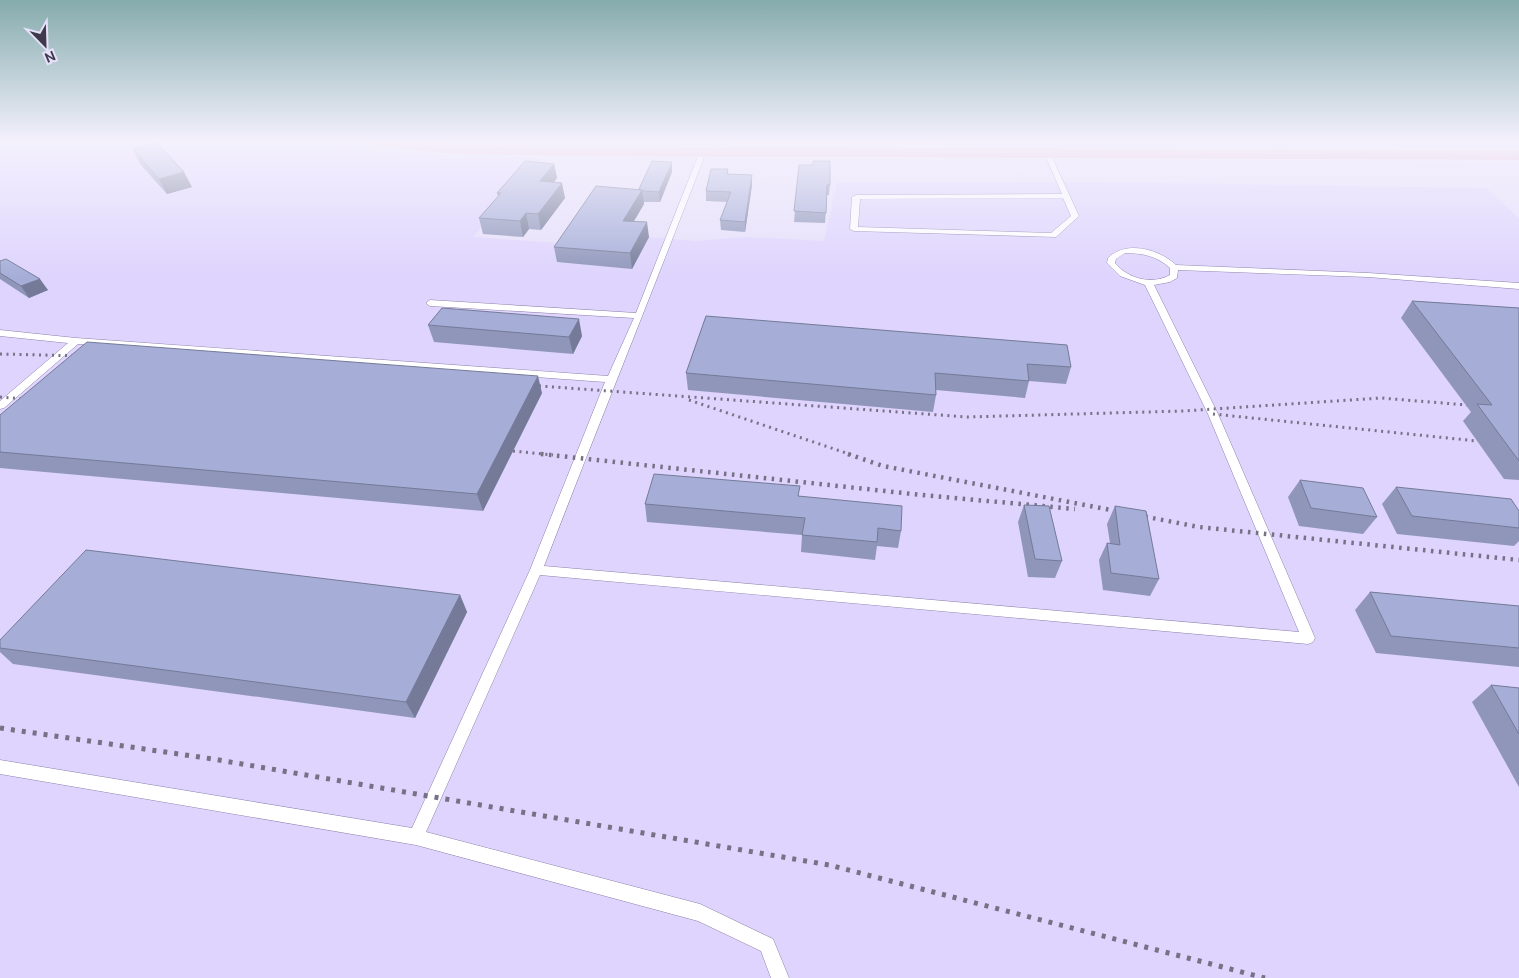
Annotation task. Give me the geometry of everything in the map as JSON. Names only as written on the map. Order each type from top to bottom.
[{"type":"lane","points":[[416,837],[536,570],[690,186]]},
{"type":"lane","points":[[1061,186],[1075,216],[1053,235],[854,229],[856,196],[1065,196]]},
{"type":"lane","points":[[1174,267],[1175,272],[1170,279],[1148,282],[1123,276],[1114,270],[1111,263],[1112,258],[1123,251],[1142,251],[1162,257],[1174,267],[1368,275],[1519,286]]},
{"type":"lane","points":[[536,570],[1308,638],[1213,414],[1148,282]]},
{"type":"lane","points":[[430,303],[639,316]]},
{"type":"lane","points":[[0,333],[611,379]]},
{"type":"lane","points":[[0,406],[76,340]]},
{"type":"lane","points":[[0,767],[416,837],[700,913],[767,945],[780,978]]},
{"type":"shaded area","points":[[0,186],[518,186],[473,237],[641,249],[647,237],[696,241],[746,237],[824,241],[836,186],[1328,186],[1486,188],[1519,218],[1519,978],[0,978]]},
{"type":"building","points":[[503,186],[560,186],[538,214],[526,213],[520,221],[479,218],[501,193],[497,193]]},
{"type":"building","points":[[596,186],[642,190],[623,221],[647,222],[630,253],[554,247]]},
{"type":"building","points":[[641,186],[662,186],[659,192],[639,189]]},
{"type":"building","points":[[707,186],[750,186],[745,222],[720,220],[731,192],[706,191]]},
{"type":"building","points":[[797,186],[827,186],[826,213],[794,211]]},
{"type":"building","points":[[6,259],[40,279],[21,286],[0,273],[0,261]]},
{"type":"building","points":[[1412,301],[1519,308],[1519,461],[1477,404],[1492,405]]},
{"type":"building","points":[[442,308],[579,319],[569,337],[428,325]]},
{"type":"building","points":[[706,316],[1067,345],[1071,367],[1027,364],[1029,381],[935,373],[936,395],[686,373]]},
{"type":"building","points":[[87,342],[538,376],[477,494],[0,452],[0,415]]},
{"type":"building","points":[[654,474],[800,486],[798,496],[902,506],[901,531],[878,528],[877,542],[802,535],[805,518],[645,504]]},
{"type":"building","points":[[1300,480],[1363,488],[1377,517],[1311,508]]},
{"type":"building","points":[[1396,487],[1511,499],[1519,511],[1519,528],[1412,516]]},
{"type":"building","points":[[1024,505],[1049,506],[1062,561],[1035,559]]},
{"type":"building","points":[[1115,506],[1146,511],[1159,579],[1111,573],[1107,543],[1120,545]]},
{"type":"building","points":[[86,550],[460,595],[406,702],[0,648],[0,640]]},
{"type":"building","points":[[1370,592],[1519,606],[1519,648],[1391,636]]},
{"type":"building","points":[[1491,685],[1519,688],[1519,734]]},
{"type":"railway","points":[[0,354],[84,356]]},
{"type":"railway","points":[[526,385],[967,417],[1183,411],[1381,398],[1479,406]]},
{"type":"railway","points":[[0,397],[35,400]]},
{"type":"railway","points":[[689,400],[852,455]]},
{"type":"railway","points":[[1213,414],[1477,441]]},
{"type":"railway","points":[[513,451],[553,455]]},
{"type":"railway","points":[[541,454],[922,495],[1075,509]]},
{"type":"railway","points":[[848,454],[883,466],[1199,527],[1519,560]]},
{"type":"railway","points":[[0,728],[213,759],[829,865],[1265,978]]}]
